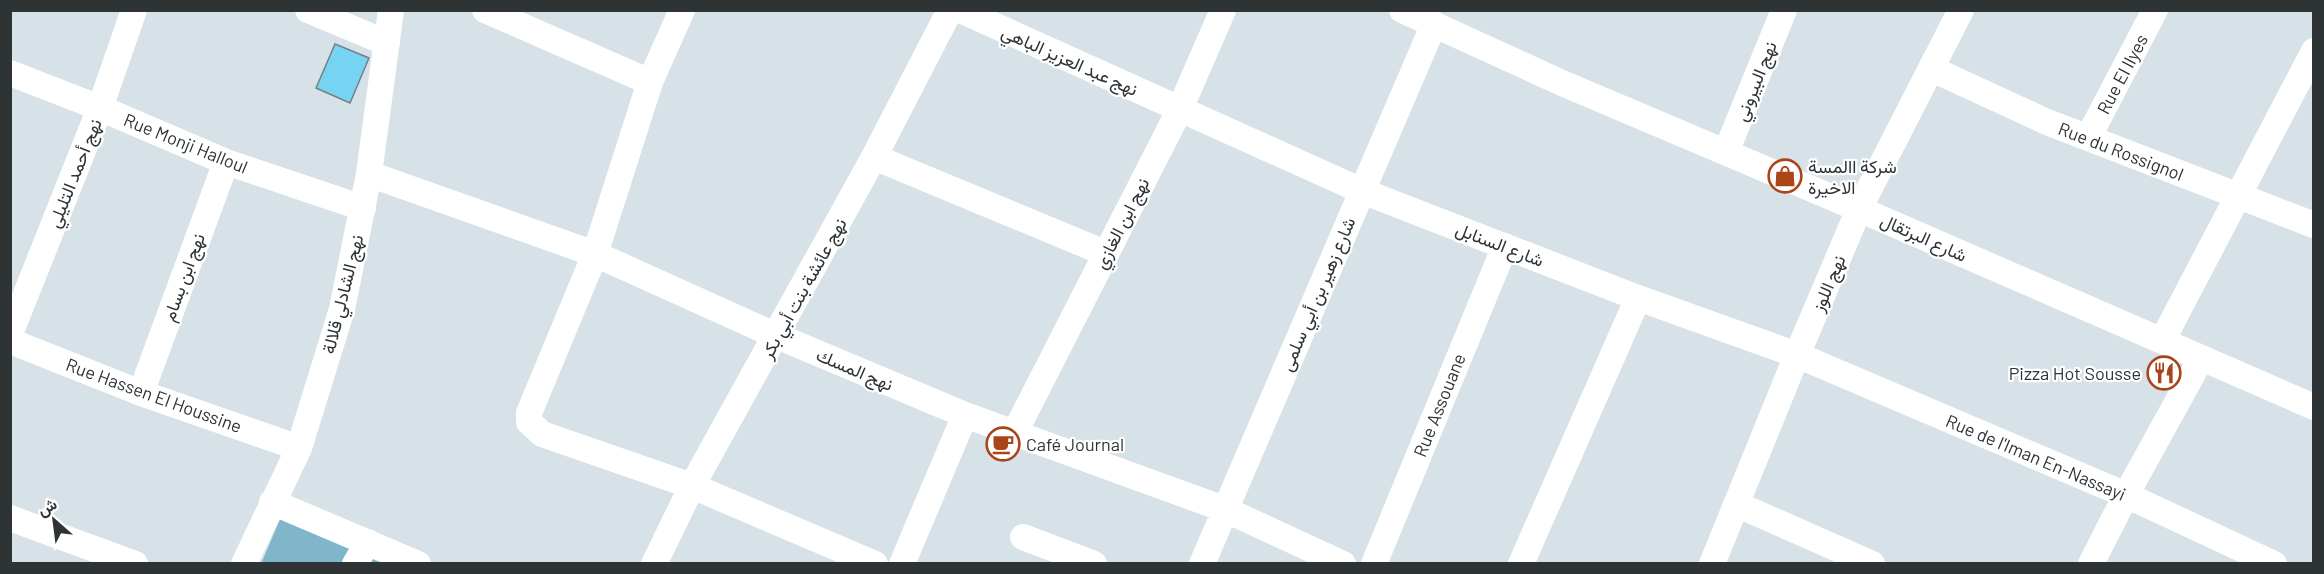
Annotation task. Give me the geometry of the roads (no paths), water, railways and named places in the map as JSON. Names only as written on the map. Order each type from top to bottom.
[{"type":"street","name":"نهج أحمد التليلي","points":[[10,334],[100,108],[134,10]]},
{"type":"street","points":[[308,10],[387,43]]},
{"type":"street","name":"نهج الشادلي قلالة","points":[[244,564],[299,447],[342,309],[369,174],[391,10]]},
{"type":"street","points":[[484,10],[650,82]]},
{"type":"street","points":[[682,10],[650,82],[595,254],[529,413],[529,422],[542,434],[692,486],[875,564]]},
{"type":"street","name":"نهج عائشة بنت أبي بكر","points":[[654,564],[692,486],[777,336],[950,10]]},
{"type":"street","name":"نهج عبد العزيز الباهي","points":[[960,10],[1362,190]]},
{"type":"street","name":"نهج ابن الغازي","points":[[1014,434],[1180,109],[1223,10]]},
{"type":"street","name":"شارع البرتقال","points":[[1402,10],[1562,83],[1859,209],[2313,407]]},
{"type":"street","name":"نهج البيروني","points":[[1726,152],[1784,10]]},
{"type":"street","name":"نهج اللوز","points":[[1713,564],[1859,209],[1961,10]]},
{"type":"street","name":"Rue El Ilyes","points":[[2088,138],[2155,10]]},
{"type":"street","name":"شارع زهير بن أبي سلمى","points":[[1202,564],[1434,24]]},
{"type":"street","points":[[2162,341],[2313,51]]},
{"type":"street","name":"Rue du Rossignol","points":[[1932,69],[2047,122],[2313,225]]},
{"type":"street","name":"Rue Monji Halloul","points":[[10,73],[100,108],[226,162],[363,208]]},
{"type":"street","points":[[874,157],[1105,254]]},
{"type":"street","name":"نهج ابن بسام","points":[[141,393],[226,162]]},
{"type":"street","name":"نهج المسك","points":[[369,174],[595,254],[777,336],[965,415],[1224,509],[1343,564]]},
{"type":"street","name":"شارع السنابل","points":[[1362,190],[1638,298],[1797,356]]},
{"type":"street","name":"Rue Assouane","points":[[1374,564],[1504,246]]},
{"type":"street","points":[[1521,564],[1638,298]]},
{"type":"street","name":"Rue Hassen El Houssine","points":[[10,341],[141,393],[299,447]]},
{"type":"street","name":"Rue de l'Iman En-Nassayi","points":[[1797,356],[2126,495],[2274,564]]},
{"type":"street","points":[[2091,564],[2201,359]]},
{"type":"street","points":[[902,564],[965,415]]},
{"type":"street","points":[[272,502],[418,564]]},
{"type":"street","points":[[1737,504],[1872,564]]},
{"type":"street","points":[[10,518],[135,564]]},
{"type":"street","points":[[1023,537],[1094,564]]},
{"type":"street","points":[[355,564],[368,542]]},
{"type":"place","name":"شركة االمسة الاخيرة","points":[[1785,176]]},
{"type":"place","name":"Pizza Hot Sousse","points":[[2164,373]]},
{"type":"place","name":"Café Journal","points":[[1003,444]]}]
